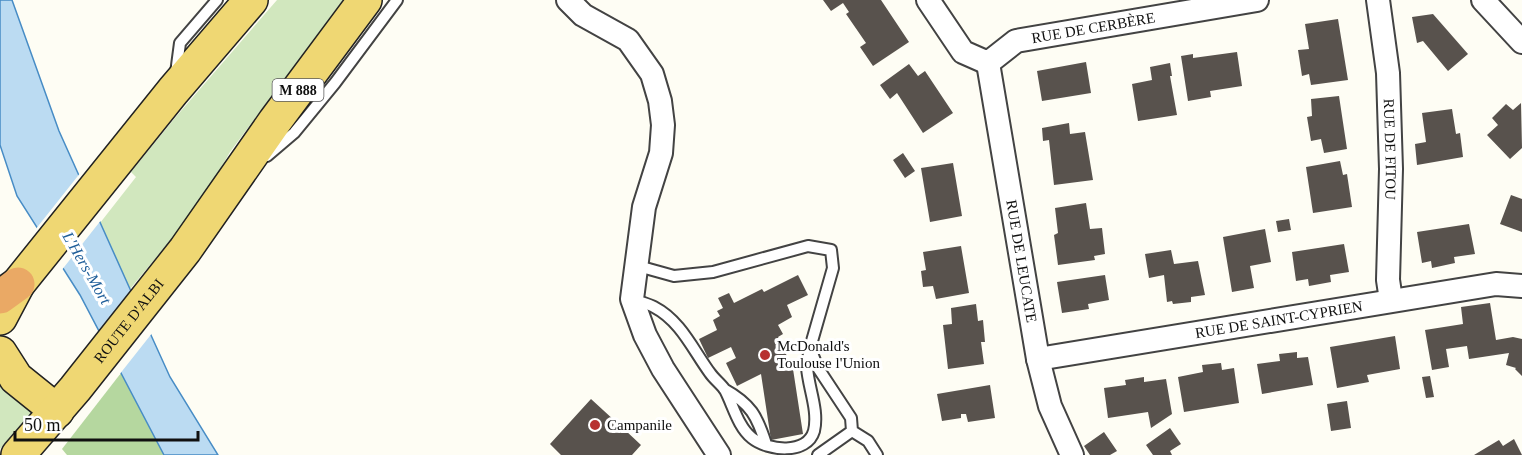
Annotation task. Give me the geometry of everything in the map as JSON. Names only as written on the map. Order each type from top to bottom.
[{"type":"main road","points":[[0,318],[5,291],[251,0]]},
{"type":"main road","name":"ROUTE D'ALBI","points":[[18,455],[66,400],[177,261],[234,183],[275,121],[365,0]]},
{"type":"main road","points":[[0,353],[16,378],[66,400]]},
{"type":"street","points":[[568,0],[583,15],[628,40],[652,74],[660,100],[663,125],[661,153],[644,207],[632,299],[645,335],[663,369],[719,455]]},
{"type":"street","points":[[928,0],[963,52],[988,63]]},
{"type":"street","name":"RUE DE CERBÈRE","points":[[988,63],[1016,41],[1257,0]]},
{"type":"street","name":"RUE DE FITOU","points":[[1378,0],[1388,73],[1391,169],[1388,280],[1391,300]]},
{"type":"street","points":[[1483,0],[1522,42]]},
{"type":"street","name":"RUE DE LEUCATE","points":[[988,63],[1038,359],[1050,406],[1072,455]]},
{"type":"street","name":"RUE DE SAINT-CYPRIEN","points":[[1038,359],[1496,284],[1522,286]]},
{"type":"lane","points":[[173,91],[180,43],[217,0]]},
{"type":"lane","name":"ROUTE D'ALBI","points":[[234,183],[294,133],[335,83],[397,0]]},
{"type":"lane","points":[[638,266],[674,276],[713,272],[808,246],[831,250],[832,268],[807,365],[815,419],[813,432],[807,444],[795,449],[782,449],[750,437],[733,410],[724,389]]},
{"type":"lane","points":[[632,299],[655,307],[674,321],[692,344],[710,374],[724,389],[741,398],[752,410],[766,444]]},
{"type":"lane","points":[[810,348],[818,368],[851,418],[852,431]]},
{"type":"lane","points":[[818,455],[852,431]]},
{"type":"lane","points":[[852,431],[868,441],[877,455]]},
{"type":"green space","points":[[277,0],[343,0],[230,152],[202,201],[173,243],[169,242],[130,289],[100,223],[136,177],[131,172]]},
{"type":"green space","points":[[121,373],[164,455],[67,455],[62,449]]},
{"type":"green space","points":[[0,375],[19,403],[32,412],[0,449]]},
{"type":"water","name":"L'Hers-Mort","points":[[0,0],[12,0],[59,131],[130,289],[170,377],[218,455],[164,455],[80,295],[17,196],[0,145]]},
{"type":"pier","points":[[81,172],[102,219],[61,271],[35,230]]},
{"type":"pier","points":[[134,290],[153,332],[119,375],[97,334]]},
{"type":"building","points":[[823,0],[881,0],[909,42],[873,66],[860,47],[866,43],[846,14],[849,12],[843,3],[831,11]]},
{"type":"building","points":[[1433,14],[1468,54],[1448,71],[1423,41],[1417,43],[1412,17]]},
{"type":"building","points":[[1338,19],[1348,80],[1311,85],[1309,74],[1302,76],[1298,50],[1309,49],[1305,24]]},
{"type":"building","points":[[1237,52],[1242,86],[1210,91],[1211,97],[1188,101],[1181,56],[1193,54],[1193,58]]},
{"type":"building","points":[[1086,62],[1091,93],[1042,101],[1037,71]]},
{"type":"building","points":[[1170,63],[1177,115],[1138,121],[1132,84],[1152,80],[1150,67]]},
{"type":"building","points":[[909,64],[918,76],[925,71],[953,113],[923,133],[897,93],[890,99],[880,85]]},
{"type":"building","points":[[1339,96],[1347,149],[1324,153],[1321,139],[1311,141],[1307,117],[1312,116],[1311,99]]},
{"type":"building","points":[[1521,103],[1522,148],[1510,159],[1487,135],[1498,125],[1492,118],[1506,104],[1513,110]]},
{"type":"building","points":[[1452,109],[1456,134],[1460,133],[1463,157],[1417,165],[1415,144],[1426,142],[1422,113]]},
{"type":"building","points":[[1069,123],[1070,134],[1085,132],[1093,180],[1054,185],[1049,140],[1043,141],[1042,128]]},
{"type":"building","points":[[903,153],[915,171],[905,178],[893,160]]},
{"type":"building","points":[[1340,161],[1343,175],[1347,174],[1352,207],[1313,213],[1306,167]]},
{"type":"building","points":[[953,163],[962,216],[930,222],[921,168]]},
{"type":"building","points":[[1511,195],[1522,199],[1522,232],[1500,224]]},
{"type":"building","points":[[1086,203],[1090,229],[1102,228],[1105,254],[1094,256],[1095,260],[1058,265],[1054,235],[1058,233],[1055,208]]},
{"type":"building","points":[[1289,219],[1291,230],[1278,232],[1276,221]]},
{"type":"building","points":[[1469,224],[1475,254],[1454,257],[1455,263],[1432,268],[1431,261],[1422,263],[1417,232]]},
{"type":"building","points":[[1265,229],[1271,262],[1250,266],[1254,288],[1232,292],[1223,237]]},
{"type":"building","points":[[1344,244],[1349,272],[1330,275],[1331,282],[1309,286],[1308,279],[1296,281],[1292,252]]},
{"type":"building","points":[[961,246],[969,293],[936,299],[933,286],[923,287],[921,271],[926,270],[923,252]]},
{"type":"building","points":[[1171,250],[1174,264],[1198,261],[1205,295],[1191,297],[1191,302],[1173,304],[1172,301],[1167,302],[1164,275],[1149,278],[1145,254]]},
{"type":"building","name":"McDonald's Toulouse l'Union","points":[[798,275],[808,295],[787,305],[792,317],[778,325],[783,334],[778,337],[793,369],[803,434],[771,440],[761,374],[737,386],[726,363],[736,358],[731,347],[708,358],[699,339],[717,330],[713,320],[720,316],[717,311],[723,308],[718,298],[729,293],[734,303],[762,289],[764,292]]},
{"type":"building","points":[[1105,275],[1109,300],[1088,304],[1089,309],[1062,313],[1057,282]]},
{"type":"building","points":[[1490,303],[1496,340],[1513,337],[1522,339],[1522,376],[1516,368],[1506,365],[1509,353],[1469,359],[1467,346],[1446,349],[1449,367],[1432,370],[1425,330],[1463,324],[1461,307]]},
{"type":"building","points":[[976,304],[978,321],[983,320],[985,342],[981,342],[984,364],[948,369],[943,325],[952,324],[951,308]]},
{"type":"building","points":[[1395,336],[1400,369],[1367,375],[1369,382],[1337,388],[1330,347]]},
{"type":"building","points":[[1297,352],[1297,358],[1308,357],[1313,385],[1262,394],[1257,364],[1280,361],[1279,354]]},
{"type":"building","points":[[1221,363],[1222,370],[1234,368],[1239,403],[1184,412],[1178,377],[1203,372],[1202,365]]},
{"type":"building","points":[[1430,376],[1434,397],[1426,398],[1422,377]]},
{"type":"building","points":[[1144,377],[1144,382],[1166,379],[1172,414],[1151,428],[1148,412],[1108,418],[1104,388],[1126,385],[1125,380]]},
{"type":"building","points":[[990,385],[995,418],[968,422],[966,414],[961,414],[961,418],[942,421],[937,394]]},
{"type":"building","name":"Campanile","points":[[591,399],[615,421],[617,419],[627,428],[625,430],[641,445],[632,455],[561,455],[550,444]]},
{"type":"building","points":[[1347,401],[1351,428],[1331,431],[1327,404]]},
{"type":"building","points":[[1170,428],[1181,444],[1170,451],[1172,455],[1153,455],[1146,445]]},
{"type":"building","points":[[1104,432],[1117,451],[1110,455],[1090,455],[1084,446]]},
{"type":"building","points":[[1514,439],[1522,455],[1474,455],[1499,440],[1503,446]]},
{"type":"place","name":"McDonald's Toulouse l'Union","points":[[765,355]]},
{"type":"place","name":"Campanile","points":[[595,425]]}]
